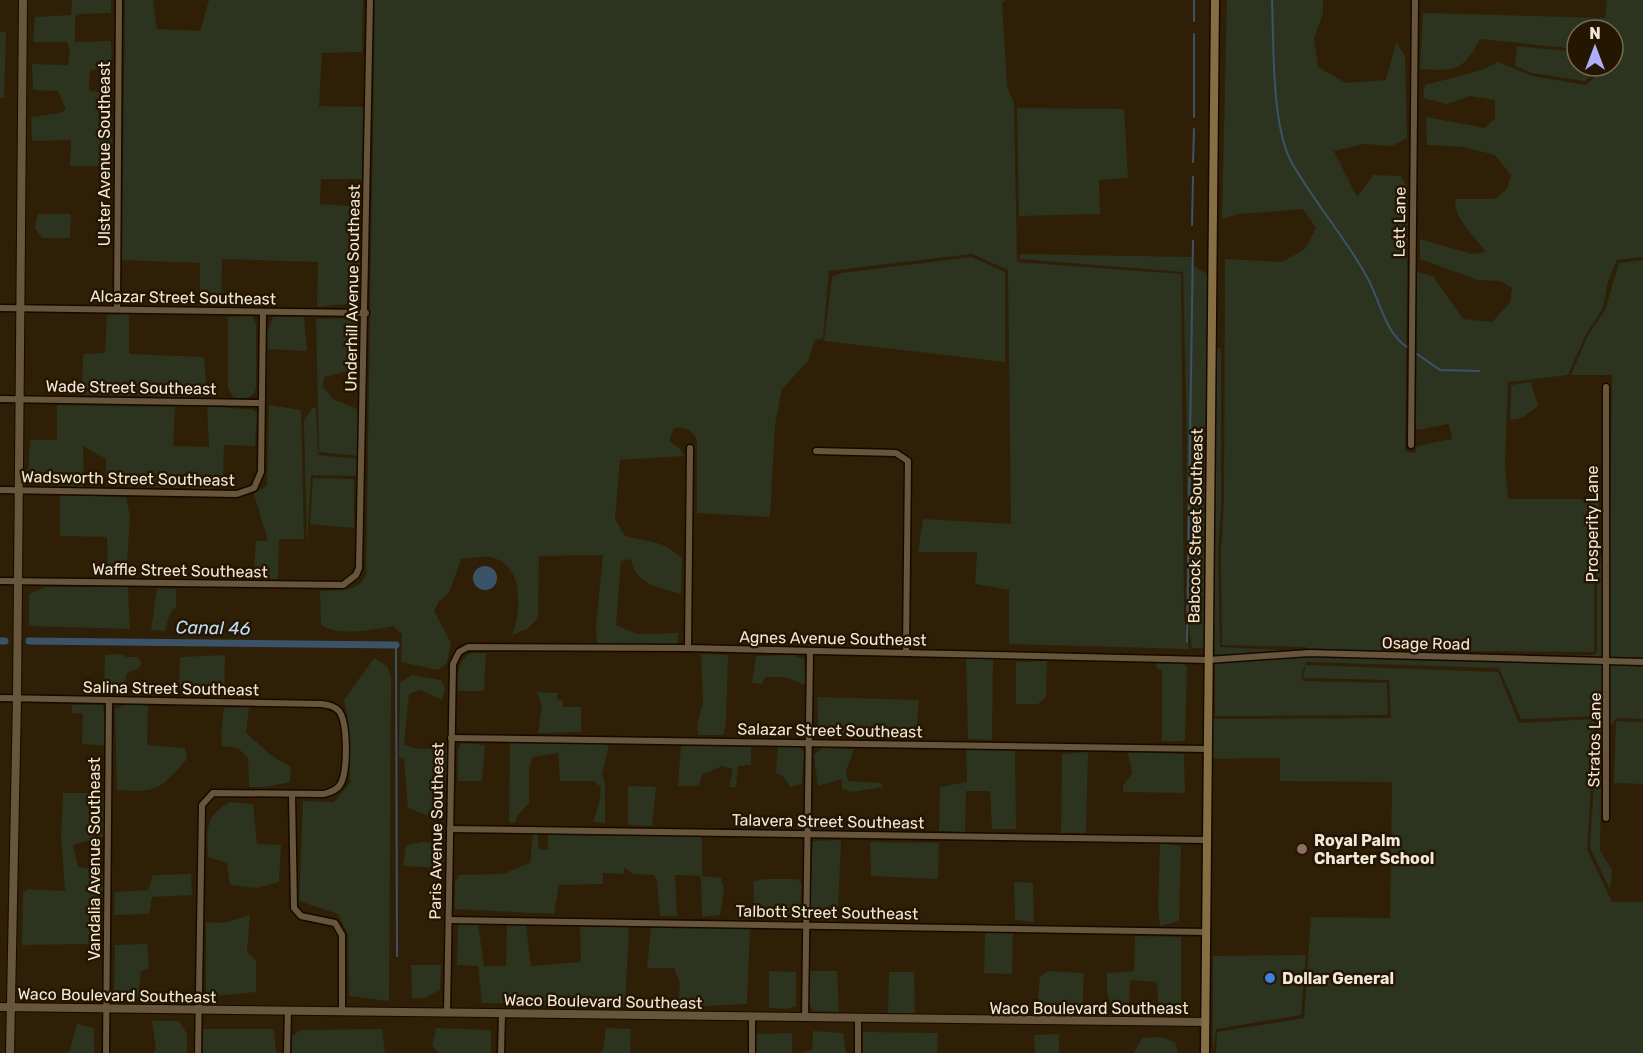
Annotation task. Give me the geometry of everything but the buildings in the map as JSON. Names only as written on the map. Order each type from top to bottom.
[{"type":"main road","name":"Babcock Street Southeast","points":[[1205,1053],[1215,0]]},
{"type":"street","points":[[10,1053],[17,698],[23,0]]},
{"type":"street","name":"Ulster Avenue Southeast","points":[[117,309],[119,0]]},
{"type":"street","name":"Underhill Avenue Southeast","points":[[356,575],[359,568],[366,313],[370,0]]},
{"type":"street","name":"Lett Lane","points":[[1411,445],[1415,0]]},
{"type":"street","name":"Alcazar Street Southeast","points":[[0,308],[366,313]]},
{"type":"street","points":[[261,403],[262,312]]},
{"type":"street","name":"Prosperity Lane","points":[[1606,387],[1608,661]]},
{"type":"street","name":"Wade Street Southeast","points":[[0,399],[261,403]]},
{"type":"street","name":"Wadsworth Street Southeast","points":[[0,490],[237,494],[254,488],[261,472],[261,403]]},
{"type":"street","points":[[688,648],[690,448]]},
{"type":"street","points":[[816,451],[896,453],[906,458],[909,465],[906,652]]},
{"type":"street","name":"Waffle Street Southeast","points":[[0,581],[342,585],[356,575]]},
{"type":"street","name":"Agnes Avenue Southeast","points":[[459,652],[476,647],[688,648],[1208,660]]},
{"type":"street","name":"Paris Avenue Southeast","points":[[447,1012],[453,664],[459,652]]},
{"type":"street","points":[[805,1018],[810,652]]},
{"type":"street","name":"Osage Road","points":[[1208,660],[1309,653],[1643,662]]},
{"type":"street","name":"Stratos Lane","points":[[1606,818],[1608,661]]},
{"type":"street","name":"Salina Street Southeast","points":[[0,698],[332,705],[339,711],[346,726],[344,775],[340,785],[334,791],[324,794],[292,794]]},
{"type":"street","name":"Vandalia Avenue Southeast","points":[[106,1053],[109,700]]},
{"type":"street","name":"Salazar Street Southeast","points":[[451,738],[1208,749]]},
{"type":"street","points":[[198,1053],[202,805],[213,793],[292,794],[294,908],[301,916],[335,923],[342,935],[342,1011]]},
{"type":"street","name":"Talavera Street Southeast","points":[[450,829],[1206,840]]},
{"type":"street","name":"Talbott Street Southeast","points":[[449,920],[1205,932]]},
{"type":"street","name":"Waco Boulevard Southeast","points":[[0,1007],[1205,1022]]},
{"type":"street","points":[[287,1053],[288,1010]]},
{"type":"street","points":[[501,1013],[501,1053]]},
{"type":"street","points":[[752,1017],[752,1053]]},
{"type":"street","points":[[858,1019],[858,1053]]},
{"type":"green space","points":[[72,0],[111,0],[111,13],[77,14],[75,19],[75,42],[111,41],[112,68],[90,70],[89,90],[112,95],[112,162],[106,166],[70,166],[71,140],[32,141],[31,117],[66,110],[58,91],[33,90],[32,64],[68,65],[70,51],[67,42],[33,42],[35,17],[71,15]]},
{"type":"green space","points":[[125,0],[153,0],[157,29],[200,31],[209,0],[363,0],[362,52],[322,53],[319,106],[363,107],[362,179],[321,179],[320,204],[361,207],[359,303],[317,307],[318,262],[222,259],[221,303],[200,304],[200,263],[122,260]]},
{"type":"green space","points":[[375,0],[1005,0],[1002,3],[1007,86],[1014,103],[1017,262],[1181,274],[1184,617],[1189,649],[1009,644],[1009,590],[975,584],[977,552],[918,552],[923,519],[1011,524],[1008,270],[972,254],[829,271],[823,338],[815,340],[808,361],[782,389],[775,425],[770,517],[697,513],[697,440],[688,430],[674,428],[669,441],[680,449],[684,456],[620,460],[615,519],[625,536],[661,545],[682,558],[681,594],[649,584],[637,574],[631,559],[621,561],[616,625],[637,634],[678,633],[678,642],[674,645],[597,645],[596,625],[603,555],[539,556],[538,618],[527,629],[512,635],[517,615],[518,591],[511,571],[504,563],[490,557],[461,559],[449,593],[439,601],[434,611],[451,643],[447,663],[438,670],[401,662],[402,634],[393,626],[346,632],[321,625],[320,591],[353,588],[366,575]]},
{"type":"green space","points":[[1227,0],[1323,0],[1323,13],[1314,39],[1318,67],[1346,83],[1386,80],[1396,42],[1405,56],[1407,138],[1392,146],[1364,144],[1334,151],[1357,197],[1373,175],[1401,176],[1408,189],[1405,451],[1415,453],[1417,446],[1452,439],[1449,424],[1416,430],[1417,272],[1433,276],[1463,319],[1492,322],[1510,303],[1512,288],[1500,281],[1478,280],[1420,259],[1420,239],[1472,254],[1486,252],[1461,221],[1455,199],[1495,199],[1507,189],[1511,175],[1495,155],[1464,147],[1427,145],[1426,117],[1485,128],[1495,118],[1495,100],[1470,96],[1447,104],[1423,98],[1425,85],[1482,70],[1498,62],[1532,76],[1586,85],[1594,78],[1625,78],[1625,18],[1605,18],[1607,0],[1643,0],[1643,257],[1617,260],[1608,281],[1603,308],[1585,336],[1568,375],[1508,382],[1505,464],[1508,499],[1599,499],[1594,554],[1594,652],[1310,650],[1305,647],[1222,645],[1225,259],[1282,262],[1305,249],[1316,228],[1303,209],[1239,214],[1222,219]]},
{"type":"green space","points":[[1423,13],[1605,18],[1565,18],[1565,48],[1480,39],[1463,64],[1442,70],[1420,69]]},
{"type":"green space","points":[[0,32],[6,32],[4,98],[0,98]]},
{"type":"green space","points":[[1517,46],[1565,51],[1565,78],[1532,73],[1515,66]]},
{"type":"green space","points":[[1565,78],[1588,78],[1585,81]]},
{"type":"green space","points":[[1017,108],[1124,109],[1128,178],[1099,180],[1100,214],[1019,216]]},
{"type":"green space","points":[[38,214],[71,214],[70,238],[42,238],[35,228]]},
{"type":"green space","points":[[1020,254],[1192,257],[1192,265],[1209,275],[1205,648],[1192,648],[1187,617],[1187,444],[1183,272],[1020,259]]},
{"type":"green space","points":[[972,257],[1005,272],[1005,362],[824,341],[832,277],[841,273]]},
{"type":"green space","points":[[1643,260],[1643,719],[1616,718],[1613,724],[1602,723],[1600,851],[1612,870],[1610,890],[1590,848],[1598,718],[1595,716],[1521,719],[1499,668],[1306,662],[1301,677],[1303,681],[1387,683],[1388,715],[1215,716],[1215,648],[1212,648],[1215,347],[1221,349],[1221,503],[1218,552],[1220,647],[1310,653],[1594,655],[1597,652],[1597,558],[1610,557],[1612,375],[1571,375],[1587,337],[1605,310],[1619,263]]},
{"type":"green space","points":[[129,314],[129,354],[204,357],[207,397],[82,395],[83,354],[105,353],[107,315]]},
{"type":"green space","points":[[252,316],[256,323],[256,389],[247,398],[233,397],[228,388],[228,317]]},
{"type":"green space","points":[[273,317],[304,317],[307,351],[268,349],[267,333]]},
{"type":"green space","points":[[352,318],[359,325],[357,369],[324,377],[323,387],[333,399],[360,410],[360,456],[319,452],[316,319]]},
{"type":"green space","points":[[1531,382],[1538,406],[1522,418],[1510,420],[1511,385]]},
{"type":"green space","points":[[57,405],[175,407],[173,446],[209,447],[207,406],[254,410],[257,414],[255,446],[224,445],[223,481],[213,489],[106,485],[106,459],[83,446],[84,487],[39,485],[28,476],[30,440],[57,440]]},
{"type":"green space","points":[[269,405],[301,410],[304,539],[279,539],[278,579],[253,579],[256,541],[268,541],[254,494],[267,485]]},
{"type":"green space","points":[[312,408],[316,408],[318,455],[359,459],[357,514],[356,476],[311,475],[307,546],[304,421]]},
{"type":"green space","points":[[313,478],[354,479],[354,528],[310,524]]},
{"type":"green space","points":[[60,495],[126,497],[130,517],[126,577],[108,577],[107,537],[60,536]]},
{"type":"green space","points":[[45,587],[128,587],[130,629],[29,626],[29,594]]},
{"type":"green space","points":[[157,588],[176,589],[176,607],[170,613],[165,631],[151,630]]},
{"type":"green space","points":[[472,653],[486,653],[484,691],[458,691],[458,674],[461,664]]},
{"type":"green space","points":[[122,654],[126,657],[137,657],[141,662],[140,667],[126,674],[125,695],[104,693],[105,655]]},
{"type":"green space","points":[[701,654],[728,655],[726,723],[723,735],[698,735],[697,724],[703,702]]},
{"type":"green space","points":[[225,655],[224,698],[217,698],[200,690],[192,695],[182,695],[179,685],[180,657]]},
{"type":"green space","points":[[793,655],[804,659],[805,685],[784,677],[766,677],[761,684],[752,683],[756,656]]},
{"type":"green space","points":[[374,658],[387,666],[391,677],[389,1001],[349,996],[348,934],[338,914],[299,901],[303,801],[334,802],[350,783],[348,720],[344,700]]},
{"type":"green space","points":[[993,658],[992,740],[968,739],[966,659]]},
{"type":"green space","points":[[1047,661],[1046,697],[1038,704],[1016,704],[1016,662]]},
{"type":"green space","points":[[1156,661],[1180,661],[1187,667],[1185,741],[1162,741],[1162,671],[1157,668]]},
{"type":"green space","points":[[1306,665],[1498,672],[1519,723],[1595,719],[1587,849],[1612,902],[1643,902],[1643,1053],[1216,1053],[1217,1032],[1304,1018],[1311,917],[1390,918],[1392,782],[1280,781],[1280,758],[1212,759],[1212,719],[1391,718],[1389,680],[1303,678]]},
{"type":"green space","points":[[412,675],[441,680],[445,688],[442,700],[420,690],[409,694],[404,744],[418,749],[437,747],[448,749],[443,809],[426,815],[408,808],[404,759],[399,757],[400,683]]},
{"type":"green space","points":[[537,692],[558,693],[557,699],[563,700],[563,707],[581,707],[581,732],[538,733],[542,705]]},
{"type":"green space","points":[[817,697],[919,700],[916,738],[824,737],[818,726]]},
{"type":"green space","points":[[126,704],[148,706],[147,745],[185,748],[187,759],[171,777],[158,787],[142,791],[117,790],[115,709]]},
{"type":"green space","points":[[72,705],[103,705],[108,746],[82,744],[83,714],[72,713]]},
{"type":"green space","points":[[249,707],[246,733],[272,756],[291,767],[290,782],[266,787],[249,787],[248,758],[238,748],[222,746],[224,708]]},
{"type":"green space","points":[[1616,721],[1643,722],[1643,784],[1614,783]]},
{"type":"green space","points":[[510,742],[602,743],[609,746],[602,774],[605,784],[605,823],[593,822],[599,805],[601,787],[594,781],[560,781],[558,753],[532,757],[529,769],[529,803],[517,816],[515,823],[509,822]]},
{"type":"green space","points":[[462,743],[485,745],[482,781],[458,781],[458,749]]},
{"type":"green space","points":[[689,745],[751,747],[751,765],[738,766],[736,787],[729,787],[733,769],[722,766],[702,775],[699,786],[678,786],[681,747]]},
{"type":"green space","points":[[778,746],[799,747],[804,751],[802,784],[790,787],[784,777],[776,773]]},
{"type":"green space","points":[[822,748],[854,749],[846,771],[848,781],[881,783],[883,787],[852,792],[842,789],[842,779],[818,786],[814,755]]},
{"type":"green space","points":[[966,748],[1015,750],[1016,829],[992,829],[990,791],[966,791],[965,832],[939,831],[940,787],[967,782]]},
{"type":"green space","points":[[1088,752],[1086,833],[1061,833],[1062,754]]},
{"type":"green space","points":[[1128,752],[1184,754],[1185,793],[1123,792],[1123,786],[1132,773]]},
{"type":"green space","points":[[628,786],[656,787],[652,826],[628,825]]},
{"type":"green space","points":[[63,793],[104,793],[106,798],[105,836],[73,845],[78,867],[105,871],[103,938],[90,944],[22,945],[23,893],[28,889],[65,891],[61,836]]},
{"type":"green space","points":[[230,802],[253,804],[257,844],[281,845],[279,882],[257,888],[230,885],[227,863],[208,857],[208,831],[211,818]]},
{"type":"green space","points":[[538,833],[538,849],[548,850],[548,835],[698,836],[702,839],[702,876],[721,878],[724,889],[720,915],[702,917],[699,876],[675,875],[677,916],[660,916],[657,881],[653,875],[633,874],[624,867],[624,874],[603,873],[603,884],[559,885],[554,914],[455,909],[455,882],[459,875],[503,874],[530,863],[533,834]]},
{"type":"green space","points":[[841,840],[838,909],[835,921],[817,920],[809,915],[813,841]]},
{"type":"green space","points":[[423,842],[441,844],[444,861],[441,868],[403,866],[406,845]]},
{"type":"green space","points":[[870,842],[939,843],[938,879],[871,876]]},
{"type":"green space","points":[[1160,843],[1181,846],[1179,921],[1160,926],[1158,908]]},
{"type":"green space","points":[[191,874],[192,895],[152,897],[149,914],[114,915],[115,892],[148,890],[153,875]]},
{"type":"green space","points":[[763,879],[798,879],[802,885],[799,915],[755,917],[753,882]]},
{"type":"green space","points":[[1014,882],[1033,883],[1034,922],[1015,920]]},
{"type":"green space","points":[[250,915],[247,952],[256,960],[256,992],[215,996],[206,994],[206,922],[223,923]]},
{"type":"green space","points":[[458,924],[478,924],[484,966],[506,966],[507,925],[526,925],[531,966],[581,962],[580,927],[629,927],[625,1007],[482,1003],[478,966],[457,965]]},
{"type":"green space","points":[[651,928],[750,928],[747,1004],[678,1007],[680,983],[674,968],[647,968]]},
{"type":"green space","points":[[985,931],[1013,932],[1012,974],[984,973]]},
{"type":"green space","points":[[1135,936],[1181,937],[1181,1004],[1159,1011],[1157,982],[1130,980],[1129,1010],[1121,1014],[1112,1006],[1108,996],[1107,973],[1134,971]]},
{"type":"green space","points":[[147,944],[149,968],[141,971],[138,1000],[121,1000],[114,992],[115,945]]},
{"type":"green space","points":[[1306,955],[1301,1015],[1216,1029],[1213,1053],[1213,956]]},
{"type":"green space","points":[[411,965],[441,965],[440,990],[425,998],[412,998]]},
{"type":"green space","points":[[769,971],[796,972],[796,1006],[788,1009],[769,1008]]},
{"type":"green space","points":[[809,971],[837,971],[839,1012],[813,1011],[808,1002]]},
{"type":"green space","points":[[1048,971],[1084,973],[1082,1016],[1036,1015],[1040,977]]},
{"type":"green space","points":[[889,972],[914,972],[915,1013],[888,1014]]},
{"type":"green space","points":[[152,1021],[179,1021],[187,1034],[187,1053],[153,1053],[156,1050]]},
{"type":"green space","points":[[77,1024],[94,1028],[94,1053],[61,1053],[69,1052]]},
{"type":"green space","points":[[436,1028],[491,1030],[491,1053],[439,1053],[432,1046]]},
{"type":"green space","points":[[606,1028],[631,1029],[630,1053],[598,1053],[603,1051]]},
{"type":"green space","points":[[203,1029],[274,1029],[276,1053],[203,1053]]},
{"type":"green space","points":[[382,1029],[385,1053],[292,1053],[292,1036],[301,1030]]},
{"type":"green space","points":[[813,1031],[843,1033],[846,1053],[803,1053],[812,1050]]},
{"type":"green space","points":[[863,1032],[938,1033],[937,1053],[863,1053]]},
{"type":"green space","points":[[792,1033],[792,1053],[755,1053],[755,1034]]},
{"type":"green space","points":[[1059,1034],[1059,1053],[1035,1053],[1034,1035]]},
{"type":"green space","points":[[1161,1037],[1175,1042],[1178,1053],[1134,1053],[1142,1038]]},
{"type":"water","points":[[485,566],[493,570],[497,578],[493,586],[485,590],[477,586],[473,578],[477,570]]},
{"type":"waterway","points":[[1194,0],[1194,21]]},
{"type":"waterway","points":[[1272,0],[1277,107],[1285,147],[1292,163],[1367,277],[1388,325],[1399,341],[1407,347]]},
{"type":"waterway","points":[[1194,34],[1194,117]]},
{"type":"waterway","points":[[1193,162],[1194,129]]},
{"type":"waterway","points":[[1192,225],[1193,177]]},
{"type":"waterway","points":[[1187,642],[1193,241]]},
{"type":"waterway","points":[[1417,354],[1440,370],[1479,371]]},
{"type":"waterway","name":"Canal 46","points":[[0,641],[5,641]]},
{"type":"waterway","name":"Canal 46","points":[[29,641],[396,645]]},
{"type":"waterway","points":[[396,645],[397,956]]},
{"type":"place","name":"Royal Palm Charter School","points":[[1302,849]]},
{"type":"place","name":"Dollar General","points":[[1270,978]]}]
